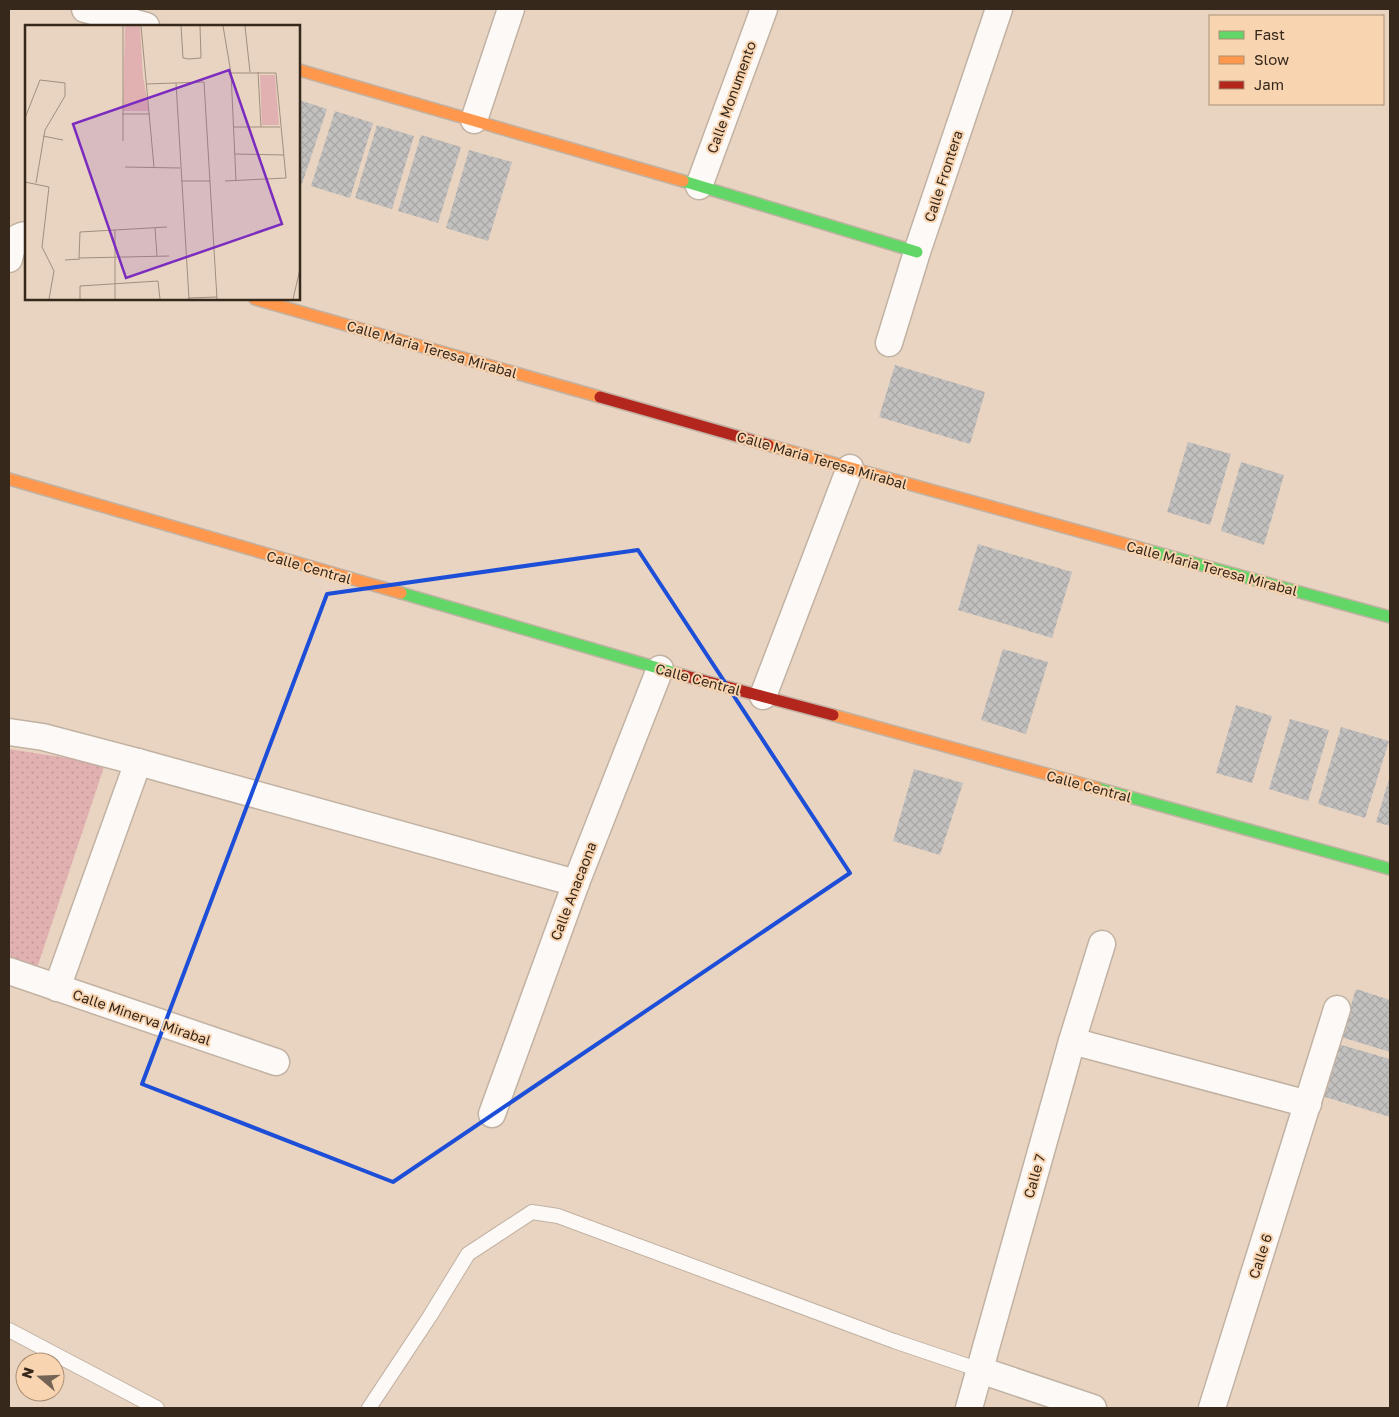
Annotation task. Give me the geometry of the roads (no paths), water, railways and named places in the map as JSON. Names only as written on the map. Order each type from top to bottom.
[{"type":"street","points":[[85,9],[142,25]]},
{"type":"street","points":[[474,120],[511,9]]},
{"type":"street","name":"Calle Monumento","points":[[699,186],[764,9]]},
{"type":"street","name":"Calle Frontera","points":[[889,343],[917,252],[999,9]]},
{"type":"street","points":[[300,70],[699,186],[917,252]]},
{"type":"street","points":[[9,260],[13,242],[19,236],[25,235]]},
{"type":"street","name":"Calle Maria Teresa Mirabal","points":[[259,300],[850,468],[1390,617]]},
{"type":"street","points":[[763,696],[850,468]]},
{"type":"street","name":"Calle Central","points":[[9,480],[660,669],[1390,869]]},
{"type":"street","name":"Calle Anacaona","points":[[492,1114],[576,883],[660,669]]},
{"type":"street","points":[[9,732],[43,737],[138,762],[576,883]]},
{"type":"street","points":[[57,988],[138,762]]},
{"type":"street","name":"Calle 7","points":[[969,1408],[1072,1041],[1102,944]]},
{"type":"street","name":"Calle Minerva Mirabal","points":[[9,971],[276,1062]]},
{"type":"street","name":"Calle 6","points":[[1212,1408],[1337,1009]]},
{"type":"street","points":[[1072,1041],[1308,1104]]},
{"type":"street","points":[[980,1370],[1093,1408]]},
{"type":"lane","points":[[369,1408],[430,1316],[468,1254],[532,1212],[558,1216],[876,1334],[980,1370]]},
{"type":"lane","points":[[9,1330],[157,1408]]}]
